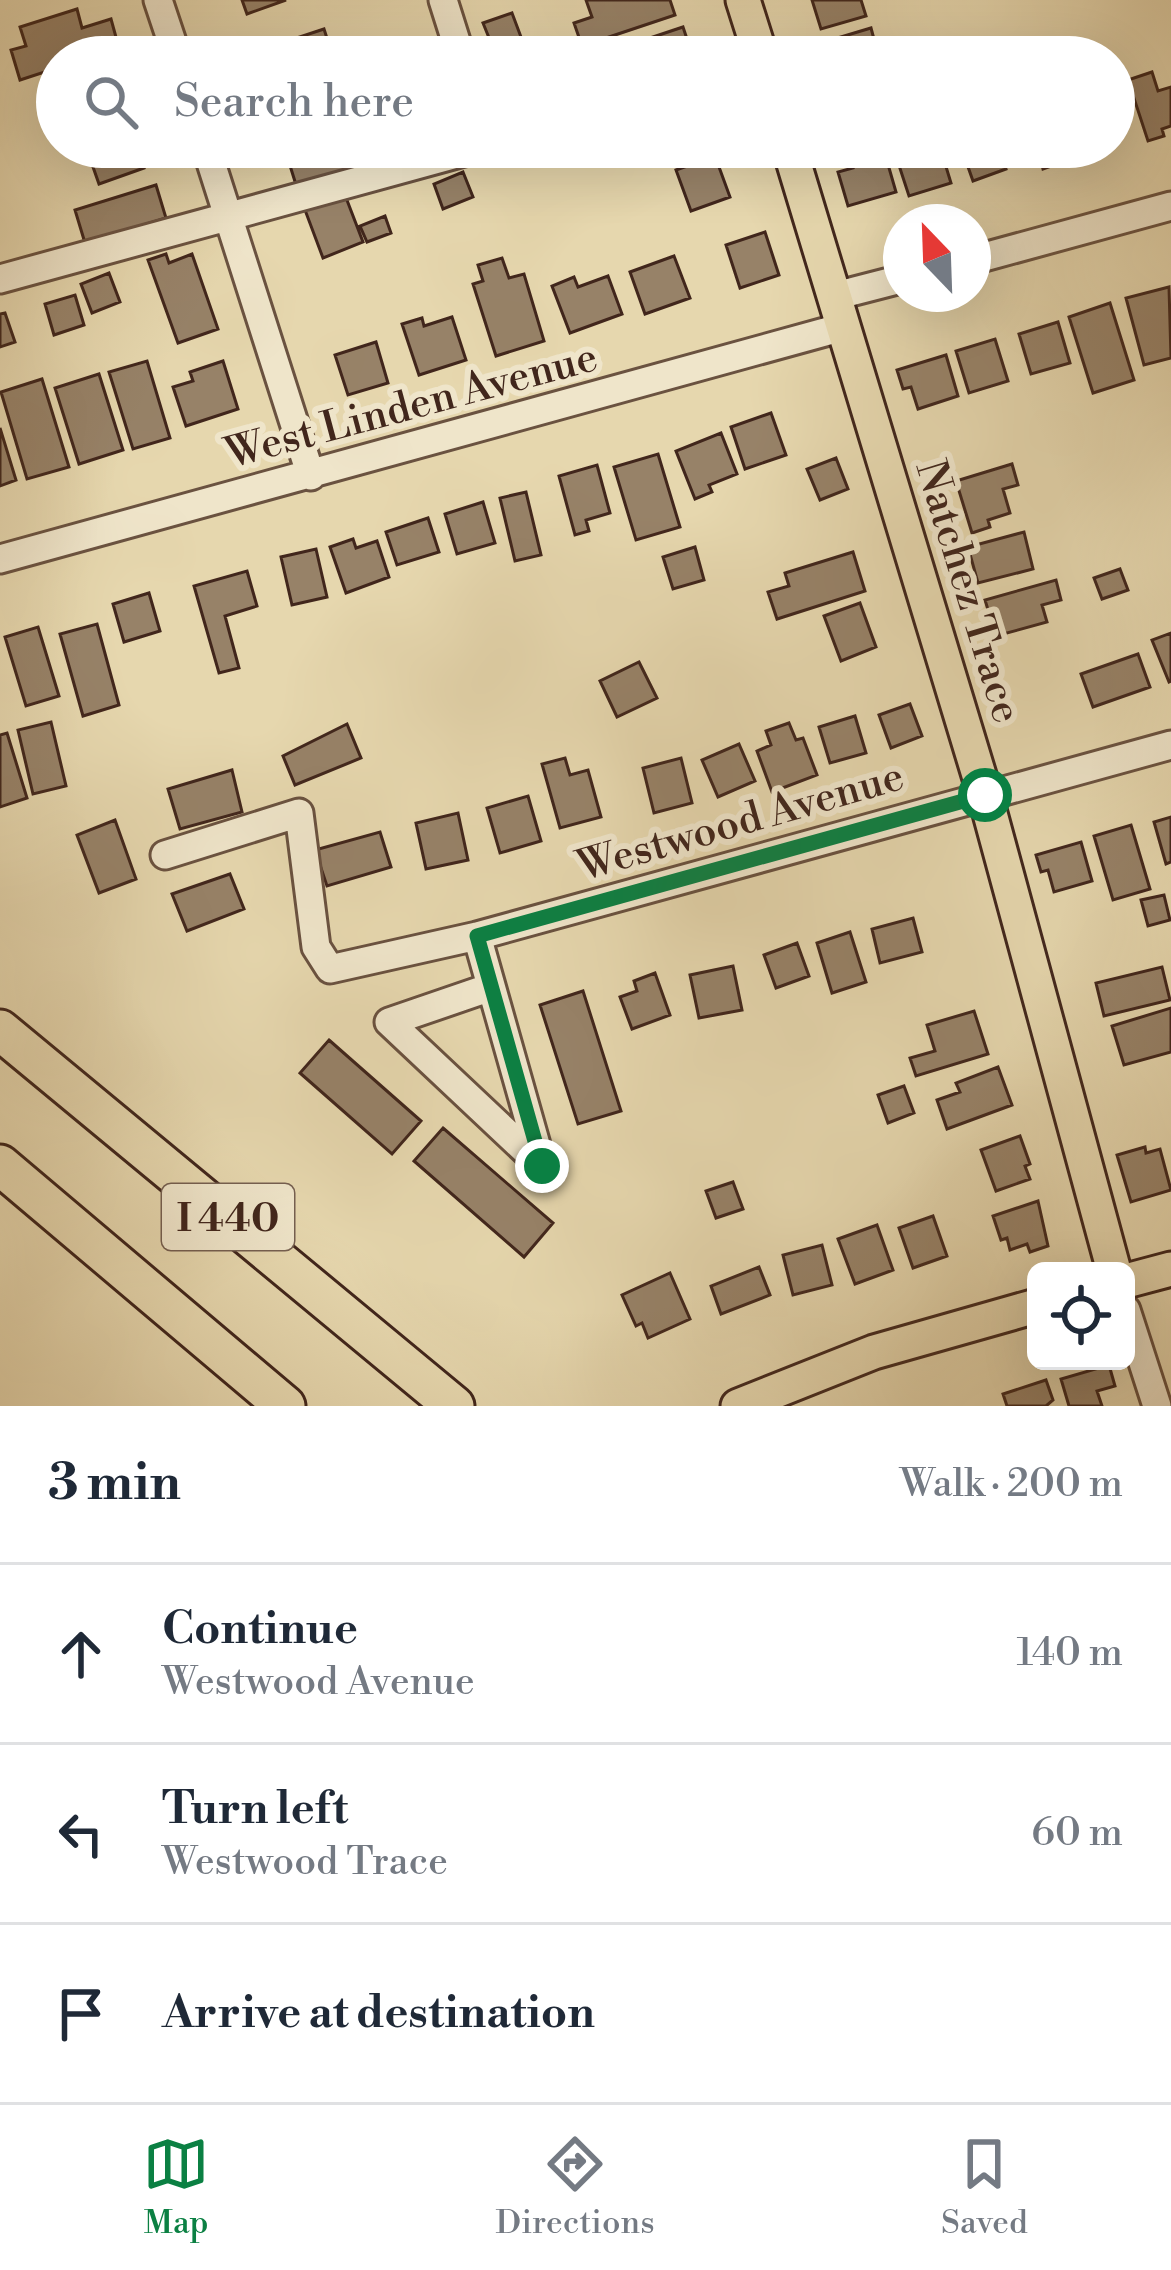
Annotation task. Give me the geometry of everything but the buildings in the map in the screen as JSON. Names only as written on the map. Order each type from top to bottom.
[{"type":"highway","name":"I 440","points":[[0,1030],[454,1406]]},
{"type":"highway","name":"I 440","points":[[0,1165],[285,1406]]},
{"type":"main road","points":[[743,0],[754,36]]},
{"type":"main road","name":"Natchez Trace","points":[[795,168],[985,795],[1112,1262]]},
{"type":"main road","points":[[1135,1279],[1171,1269]]},
{"type":"main road","points":[[738,1406],[874,1352],[1027,1309]]},
{"type":"street","points":[[158,0],[170,36]]},
{"type":"street","points":[[443,0],[454,36]]},
{"type":"street","points":[[213,168],[311,476]]},
{"type":"street","points":[[0,279],[402,168]]},
{"type":"street","points":[[991,255],[1171,206]]},
{"type":"street","name":"West Linden Avenue","points":[[0,559],[311,476],[839,312],[883,289]]},
{"type":"street","name":"Westwood Avenue","points":[[165,855],[299,813],[316,947],[329,969],[477,936],[1171,745]]},
{"type":"street","points":[[477,936],[542,1166],[389,1022],[491,987]]},
{"type":"street","points":[[1135,1339],[1156,1406]]},
{"type":"route","points":[[542,1166],[477,936],[985,795]]}]
